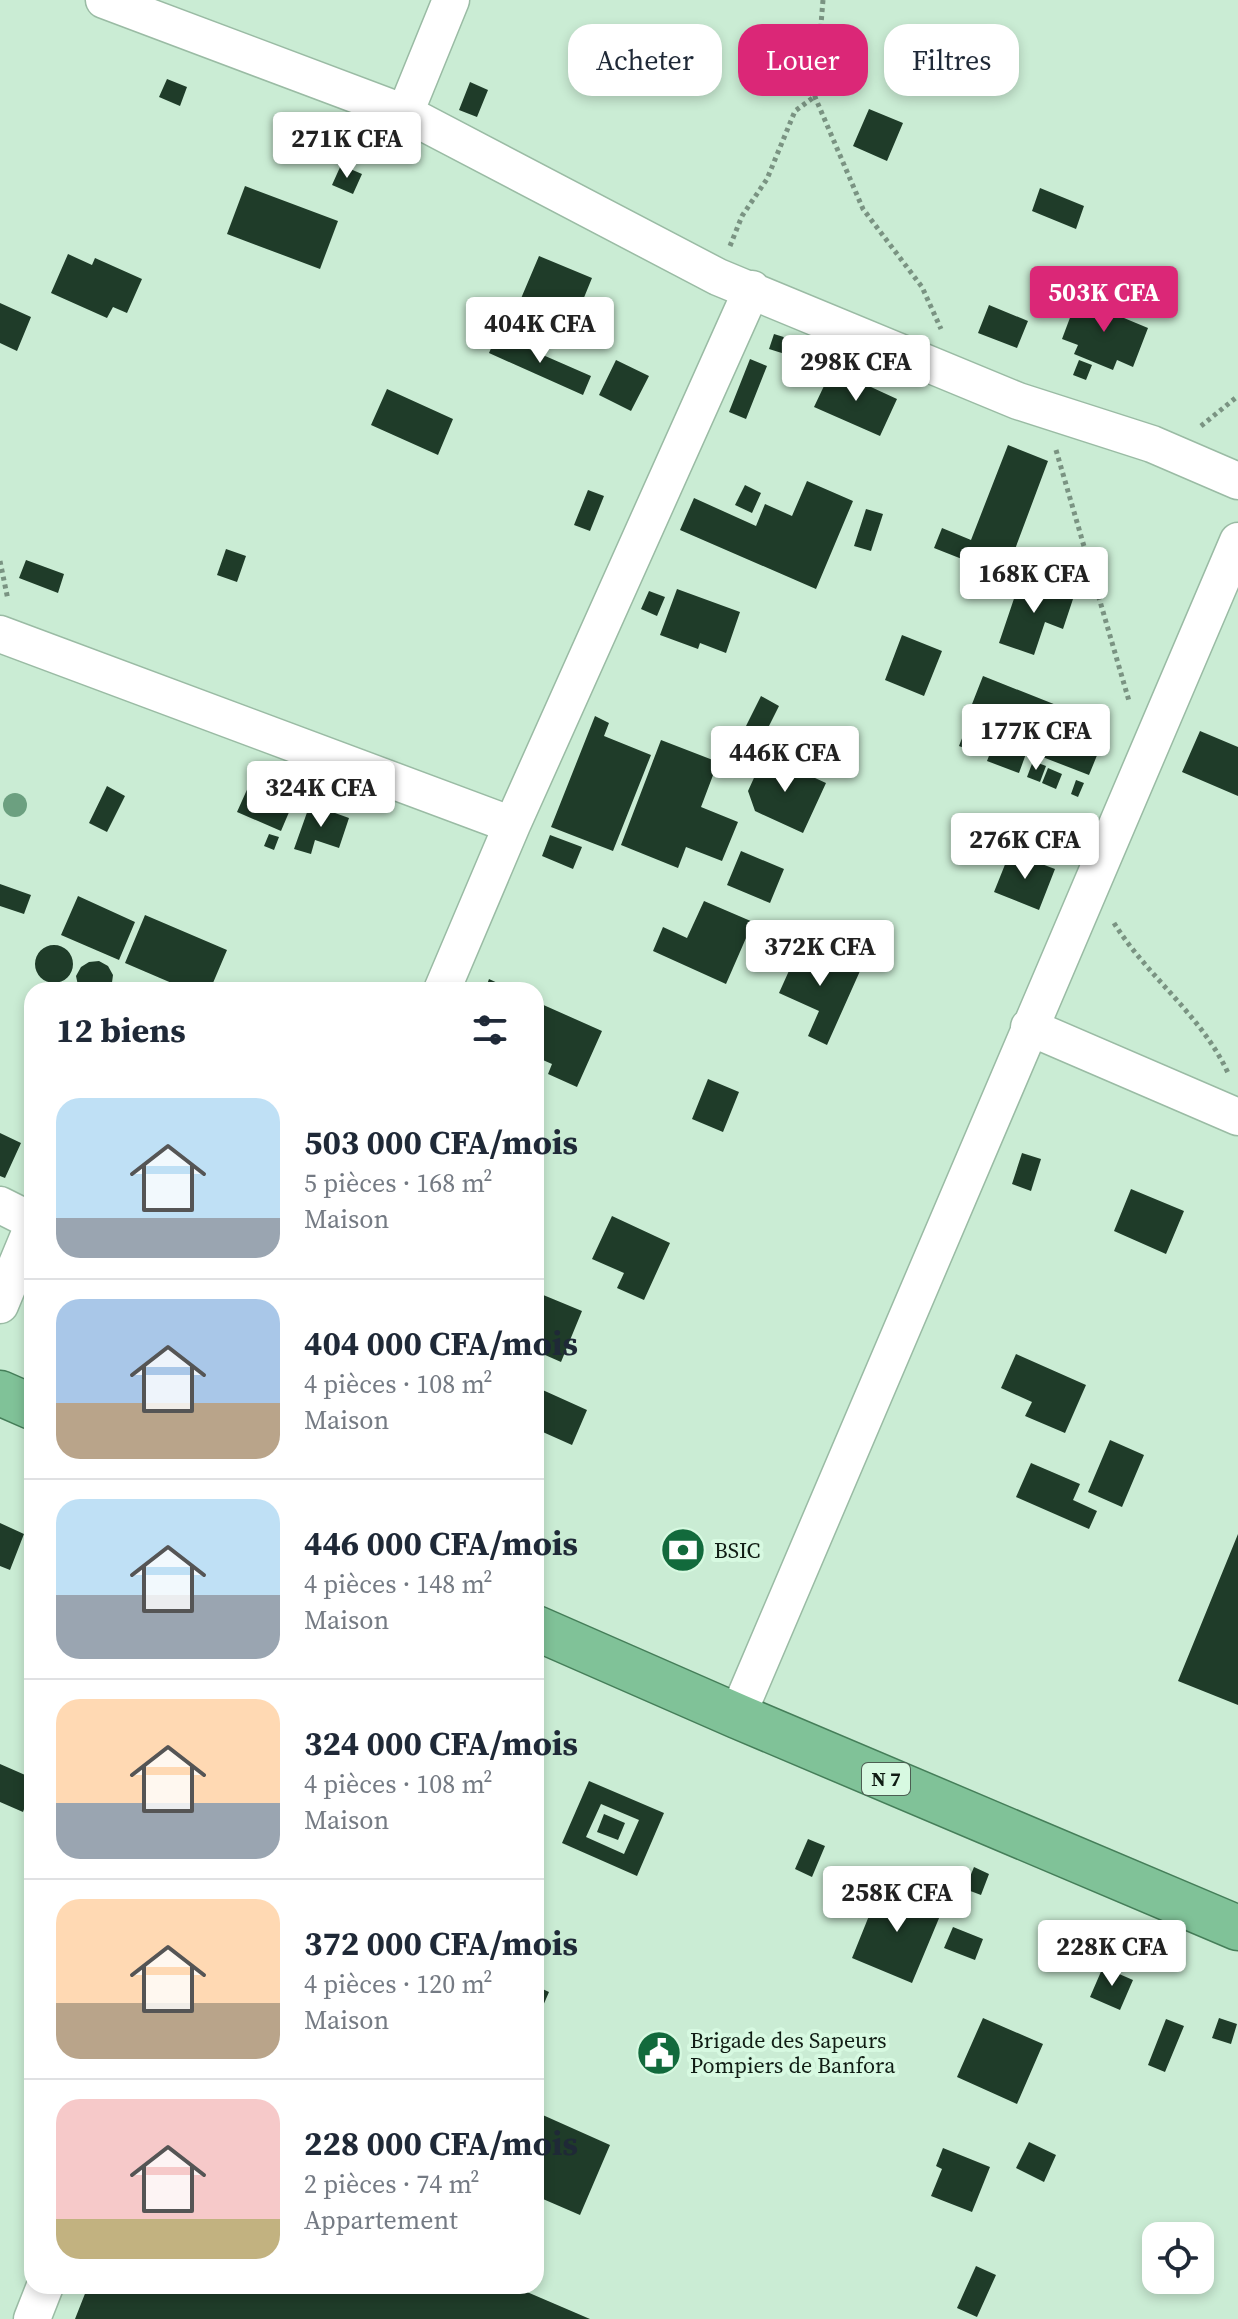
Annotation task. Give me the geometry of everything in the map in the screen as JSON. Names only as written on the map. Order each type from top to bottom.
[{"type":"highway","points":[[0,1393],[24,1404]]},
{"type":"highway","name":"N 7","points":[[544,1632],[1238,1928]]},
{"type":"street","points":[[104,0],[405,113],[718,277],[1018,401],[1152,444],[1238,481]]},
{"type":"street","points":[[405,113],[451,0]]},
{"type":"street","points":[[445,982],[512,825],[752,289]]},
{"type":"street","points":[[737,1716],[1238,541]]},
{"type":"street","points":[[0,634],[512,825]]},
{"type":"street","points":[[1029,1027],[1236,1101]]},
{"type":"street","points":[[0,1205],[24,1217]]},
{"type":"street","points":[[0,1305],[24,1247]]},
{"type":"street","points":[[32,2319],[42,2294]]},
{"type":"path","points":[[823,0],[815,97],[863,209],[922,287],[944,337]]},
{"type":"path","points":[[718,277],[742,216],[767,179],[795,111],[815,97]]},
{"type":"path","points":[[1053,439],[1145,758]]},
{"type":"path","points":[[1095,873],[1106,911],[1131,951],[1216,1047],[1236,1101]]},
{"type":"building","points":[[167,79],[187,87],[180,106],[159,97]]},
{"type":"building","points":[[470,82],[488,90],[477,117],[459,110]]},
{"type":"building","points":[[869,109],[903,123],[887,161],[853,146]]},
{"type":"building","points":[[341,165],[362,174],[353,194],[332,185]]},
{"type":"building","points":[[245,186],[338,221],[320,269],[227,234]]},
{"type":"building","points":[[1040,188],[1084,206],[1076,229],[1032,211]]},
{"type":"building","points":[[68,254],[92,265],[95,258],[142,279],[127,313],[113,307],[107,318],[51,293]]},
{"type":"building","points":[[539,256],[592,278],[565,344],[511,322]]},
{"type":"building","points":[[1077,299],[1102,309],[1105,300],[1127,309],[1124,318],[1148,328],[1133,367],[1117,360],[1113,370],[1074,354],[1078,345],[1062,339]]},
{"type":"building","points":[[0,303],[31,317],[17,351],[0,343]]},
{"type":"building","points":[[989,305],[1028,321],[1017,348],[978,333]]},
{"type":"building","points":[[774,334],[790,339],[785,354],[769,349]]},
{"type":"building","points":[[497,335],[591,376],[583,395],[489,353]]},
{"type":"building","points":[[750,359],[767,366],[746,419],[729,412]]},
{"type":"building","points":[[616,360],[649,376],[631,411],[599,395]]},
{"type":"building","points":[[1079,360],[1092,365],[1086,380],[1073,375]]},
{"type":"building","points":[[832,369],[897,399],[880,436],[814,407]]},
{"type":"building","points":[[387,389],[453,419],[438,455],[371,425]]},
{"type":"building","points":[[1008,445],[1048,461],[1005,576],[934,548],[942,528],[971,540]]},
{"type":"building","points":[[807,481],[853,501],[816,589],[680,530],[694,498],[756,526],[765,504],[792,516]]},
{"type":"building","points":[[745,485],[761,493],[752,513],[735,505]]},
{"type":"building","points":[[588,490],[604,496],[590,531],[574,525]]},
{"type":"building","points":[[866,509],[883,514],[871,551],[854,546]]},
{"type":"building","points":[[226,549],[246,556],[237,582],[217,575]]},
{"type":"building","points":[[26,560],[64,574],[58,593],[19,578]]},
{"type":"building","points":[[1021,578],[1074,596],[1063,629],[1045,622],[1034,655],[999,643]]},
{"type":"building","points":[[677,589],[740,612],[726,653],[700,643],[698,649],[660,635]]},
{"type":"building","points":[[649,591],[665,597],[657,616],[641,609]]},
{"type":"building","points":[[902,635],[942,651],[924,696],[885,680]]},
{"type":"building","points":[[983,676],[1109,726],[1089,775],[1027,751],[1019,773],[987,761],[997,735],[965,722]]},
{"type":"building","points":[[761,696],[779,706],[763,738],[745,728]]},
{"type":"building","points":[[595,716],[609,723],[604,736],[651,755],[613,851],[551,827]]},
{"type":"building","points":[[1200,731],[1238,747],[1238,796],[1182,772]]},
{"type":"building","points":[[964,733],[979,739],[974,752],[959,746]]},
{"type":"building","points":[[661,740],[718,762],[701,807],[738,822],[722,861],[686,847],[678,868],[621,845]]},
{"type":"building","points":[[771,761],[778,761],[826,783],[803,833],[755,811],[748,791],[758,769]]},
{"type":"building","points":[[1033,761],[1046,766],[1040,782],[1027,777]]},
{"type":"building","points":[[258,765],[301,784],[281,831],[237,812]]},
{"type":"building","points":[[1048,768],[1062,774],[1056,789],[1042,783]]},
{"type":"building","points":[[1076,780],[1084,783],[1078,797],[1071,794]]},
{"type":"building","points":[[107,786],[125,796],[107,832],[89,823]]},
{"type":"building","points":[[310,804],[349,818],[339,848],[315,840],[311,854],[294,849]]},
{"type":"building","points":[[269,834],[279,837],[274,850],[264,846]]},
{"type":"building","points":[[550,835],[582,847],[573,869],[542,856]]},
{"type":"building","points":[[741,851],[784,869],[770,903],[727,885]]},
{"type":"building","points":[[1010,852],[1055,869],[1039,910],[994,892]]},
{"type":"building","points":[[0,884],[31,895],[24,914],[0,906]]},
{"type":"building","points":[[78,896],[135,922],[119,960],[61,935]]},
{"type":"building","points":[[704,901],[753,922],[726,984],[653,951],[663,927],[687,938]]},
{"type":"building","points":[[145,915],[227,950],[213,982],[169,982],[125,963]]},
{"type":"building","points":[[801,944],[860,971],[827,1045],[808,1036],[819,1011],[779,993]]},
{"type":"building","points":[[47,947],[61,947],[71,957],[71,971],[61,981],[47,981],[37,971],[37,957]]},
{"type":"building","points":[[99,961],[108,966],[113,975],[112,982],[77,982],[76,976],[81,967]]},
{"type":"building","points":[[544,1005],[602,1031],[577,1087],[548,1074],[552,1064],[544,1060]]},
{"type":"building","points":[[708,1079],[739,1092],[723,1132],[692,1119]]},
{"type":"building","points":[[0,1133],[21,1143],[5,1178],[0,1176]]},
{"type":"building","points":[[1022,1153],[1041,1159],[1031,1191],[1012,1184]]},
{"type":"building","points":[[1131,1189],[1184,1211],[1166,1254],[1114,1231]]},
{"type":"building","points":[[612,1216],[670,1243],[644,1300],[617,1288],[624,1273],[592,1259]]},
{"type":"building","points":[[544,1295],[582,1311],[561,1362],[544,1355]]},
{"type":"building","points":[[1016,1354],[1086,1385],[1065,1433],[1025,1416],[1032,1402],[1001,1388]]},
{"type":"building","points":[[544,1391],[587,1410],[572,1445],[544,1433]]},
{"type":"building","points":[[1110,1440],[1144,1455],[1122,1507],[1088,1492]]},
{"type":"building","points":[[1031,1463],[1080,1484],[1073,1500],[1097,1511],[1089,1529],[1016,1497]]},
{"type":"building","points":[[0,1523],[24,1534],[10,1570],[0,1566]]},
{"type":"building","points":[[1238,1534],[1238,1705],[1178,1681]]},
{"type":"building","points":[[0,1764],[24,1774],[24,1809],[23,1812],[0,1802]]},
{"type":"building","points":[[589,1781],[664,1813],[637,1876],[562,1843]],"holes":[[[601,1804],[639,1820],[624,1854],[586,1837]]]},
{"type":"building","points":[[604,1814],[625,1823],[618,1840],[597,1832]]},
{"type":"building","points":[[808,1839],[825,1846],[812,1877],[795,1869]]},
{"type":"building","points":[[974,1867],[989,1874],[981,1895],[965,1889]]},
{"type":"building","points":[[881,1886],[942,1911],[912,1983],[852,1958]]},
{"type":"building","points":[[953,1927],[983,1939],[975,1960],[944,1948]]},
{"type":"building","points":[[1103,1967],[1133,1980],[1120,2010],[1090,1997]]},
{"type":"building","points":[[983,2018],[1043,2044],[1017,2104],[957,2077]]},
{"type":"building","points":[[1219,2018],[1237,2024],[1231,2044],[1212,2038]]},
{"type":"building","points":[[1166,2019],[1184,2026],[1165,2072],[1148,2065]]},
{"type":"building","points":[[544,2116],[610,2145],[580,2215],[544,2199]]},
{"type":"building","points":[[1029,2142],[1056,2155],[1044,2182],[1016,2168]]},
{"type":"building","points":[[943,2148],[990,2167],[972,2212],[931,2196],[942,2169],[936,2166]]},
{"type":"building","points":[[976,2266],[996,2275],[977,2317],[957,2308]]},
{"type":"building","points":[[85,2294],[532,2294],[590,2319],[75,2319]]},
{"type":"place","name":"BSIC","points":[[683,1550]]},
{"type":"place","name":"Brigade des Sapeurs Pompiers de Banfora","points":[[659,2053]]}]
